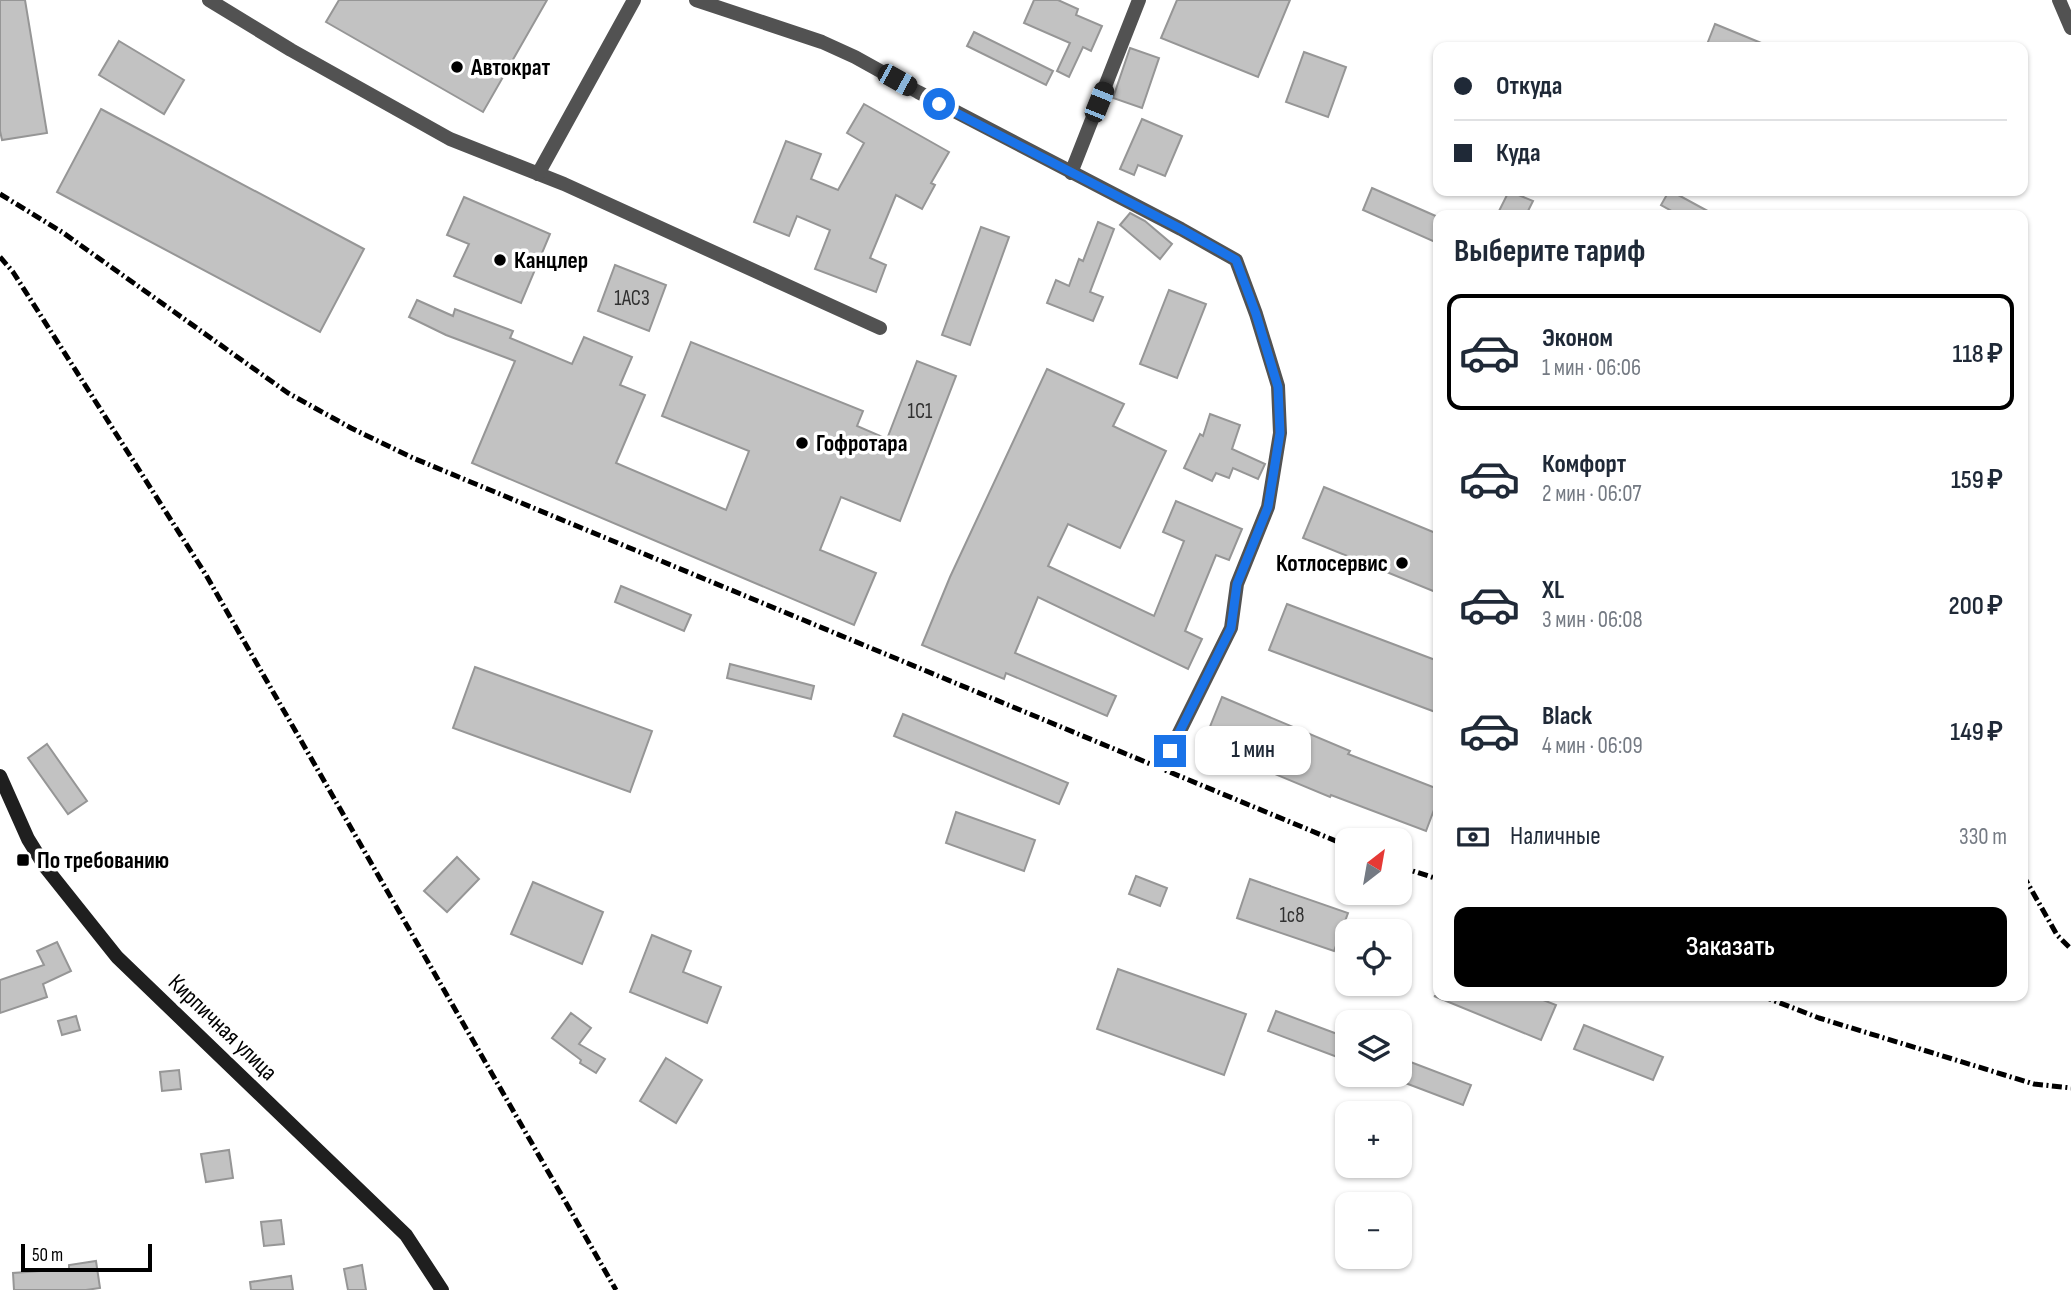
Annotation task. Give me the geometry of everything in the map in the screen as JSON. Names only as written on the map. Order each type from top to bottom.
[{"type":"street","points":[[209,0],[291,50],[450,139],[576,189],[880,328]]},
{"type":"street","points":[[538,174],[634,0]]},
{"type":"street","points":[[696,0],[822,42],[855,57],[1236,260],[1278,387],[1280,433],[1268,507],[1237,584],[1231,628],[1170,751]]},
{"type":"street","points":[[1071,173],[1139,0]]},
{"type":"street","points":[[2059,0],[2071,28]]},
{"type":"street","name":"Кирпичная улица","points":[[0,776],[28,839],[46,868],[117,957],[400,1228],[442,1290]]},
{"type":"building","points":[[0,0],[25,0],[47,133],[2,140]]},
{"type":"building","name":"Автократ","points":[[339,0],[547,0],[483,112],[326,22]]},
{"type":"building","points":[[1034,0],[1058,0],[1078,9],[1076,15],[1102,26],[1091,51],[1083,47],[1069,77],[1057,71],[1070,43],[1024,23]]},
{"type":"building","points":[[1177,0],[1290,0],[1258,77],[1161,38]]},
{"type":"building","points":[[1715,24],[1759,42],[1708,42]]},
{"type":"building","points":[[974,32],[1053,71],[1046,85],[967,46]]},
{"type":"building","points":[[119,41],[184,80],[164,114],[99,75]]},
{"type":"building","points":[[1130,48],[1159,58],[1142,108],[1113,98]]},
{"type":"building","points":[[1304,52],[1346,67],[1328,117],[1286,102]]},
{"type":"building","points":[[864,104],[949,152],[931,183],[935,185],[922,209],[896,195],[870,258],[886,265],[876,292],[815,269],[830,230],[797,216],[789,236],[754,222],[786,141],[821,154],[811,179],[838,190],[864,143],[847,133]]},
{"type":"building","points":[[101,109],[364,249],[320,332],[57,192]]},
{"type":"building","points":[[1142,119],[1182,136],[1165,176],[1138,165],[1134,175],[1120,169]]},
{"type":"building","points":[[1372,188],[1433,215],[1433,241],[1363,210]]},
{"type":"building","points":[[1506,196],[1521,196],[1533,201],[1528,210],[1500,210]]},
{"type":"building","points":[[1666,196],[1680,196],[1706,210],[1670,210],[1661,205]]},
{"type":"building","name":"Канцлер","points":[[464,197],[550,234],[521,303],[454,276],[469,244],[447,235]]},
{"type":"building","points":[[1130,213],[1145,221],[1172,244],[1160,259],[1120,225]]},
{"type":"building","points":[[1098,222],[1114,229],[1090,292],[1103,297],[1093,321],[1047,303],[1056,280],[1069,286],[1079,259],[1083,261]]},
{"type":"building","points":[[981,227],[1009,237],[970,345],[942,335]]},
{"type":"building","points":[[615,265],[666,285],[649,331],[598,311]]},
{"type":"building","points":[[1169,290],[1206,304],[1177,378],[1140,364]]},
{"type":"building","points":[[417,300],[453,316],[455,309],[513,331],[510,338],[572,364],[584,337],[632,357],[620,385],[645,395],[616,463],[726,510],[749,451],[662,416],[691,342],[863,411],[857,426],[887,439],[917,361],[956,376],[900,521],[841,497],[820,550],[876,573],[854,625],[472,463],[515,361],[446,335],[409,317]]},
{"type":"building","points":[[1047,369],[1124,404],[1113,426],[1166,451],[1120,548],[1068,524],[1048,566],[1154,616],[1184,541],[1163,532],[1176,501],[1242,529],[1229,560],[1216,555],[1185,631],[1202,639],[1188,669],[1038,597],[1015,653],[1116,696],[1107,716],[1006,673],[1004,679],[922,645],[950,577]]},
{"type":"building","points":[[1210,414],[1240,425],[1232,449],[1265,464],[1258,479],[1233,468],[1229,478],[1216,473],[1212,481],[1184,468],[1200,434],[1203,436]]},
{"type":"building","name":"Котлосервис","points":[[1324,487],[1433,532],[1433,591],[1303,538]]},
{"type":"building","points":[[621,586],[691,615],[684,631],[615,602]]},
{"type":"building","points":[[1287,604],[1433,659],[1433,711],[1269,650]]},
{"type":"building","points":[[730,664],[814,686],[811,699],[727,678]]},
{"type":"building","points":[[475,667],[652,731],[630,792],[453,728]]},
{"type":"building","points":[[1222,697],[1350,751],[1348,754],[1433,787],[1433,812],[1426,831],[1331,795],[1330,797],[1203,744]]},
{"type":"building","points":[[903,714],[1068,783],[1059,804],[894,736]]},
{"type":"building","points":[[47,744],[87,801],[68,814],[28,758]]},
{"type":"building","points":[[956,812],[1035,840],[1024,871],[946,843]]},
{"type":"building","points":[[457,857],[479,879],[447,912],[424,891]]},
{"type":"building","points":[[1136,876],[1167,888],[1160,906],[1129,894]]},
{"type":"building","points":[[1250,879],[1348,913],[1346,919],[1335,919],[1334,951],[1237,918]]},
{"type":"building","points":[[533,882],[603,912],[582,964],[511,934]]},
{"type":"building","points":[[652,935],[691,951],[683,972],[721,987],[707,1023],[630,992]]},
{"type":"building","points":[[57,942],[71,971],[43,984],[47,997],[0,1013],[0,980],[44,965],[37,951]]},
{"type":"building","points":[[1118,969],[1246,1014],[1224,1075],[1097,1029]]},
{"type":"building","points":[[1446,1001],[1546,1001],[1556,1005],[1541,1040]]},
{"type":"building","points":[[1276,1011],[1335,1033],[1335,1056],[1268,1031]]},
{"type":"building","points":[[571,1013],[591,1028],[579,1044],[605,1059],[596,1073],[580,1063],[581,1060],[552,1038]]},
{"type":"building","points":[[76,1016],[80,1030],[62,1035],[58,1021]]},
{"type":"building","points":[[1584,1025],[1663,1057],[1653,1080],[1574,1049]]},
{"type":"building","points":[[666,1058],[702,1080],[676,1123],[640,1101]]},
{"type":"building","points":[[1412,1063],[1471,1085],[1463,1105],[1412,1086]]},
{"type":"building","points":[[179,1070],[181,1089],[162,1091],[160,1072]]},
{"type":"building","points":[[229,1150],[233,1178],[206,1182],[201,1154]]},
{"type":"building","points":[[281,1220],[284,1244],[264,1246],[261,1222]]},
{"type":"building","points":[[96,1261],[100,1288],[14,1290],[13,1273],[69,1269],[69,1265]]},
{"type":"building","points":[[362,1265],[366,1290],[348,1290],[344,1269]]},
{"type":"building","points":[[291,1276],[293,1290],[251,1290],[250,1282]]},
{"type":"railway","points":[[0,194],[62,232],[288,393],[351,428],[413,458],[1335,841]]},
{"type":"railway","points":[[0,257],[13,272],[206,575],[616,1290]]},
{"type":"railway","points":[[1412,871],[1433,877]]},
{"type":"railway","points":[[2028,884],[2057,935],[2071,949]]},
{"type":"railway","points":[[1775,1001],[1819,1018],[2034,1084],[2071,1088]]},
{"type":"place","name":"Автократ","points":[[457,67]]},
{"type":"place","name":"Канцлер","points":[[500,260]]},
{"type":"place","name":"Гофротара","points":[[802,443]]},
{"type":"place","name":"Котлосервис","points":[[1402,563]]},
{"type":"place","name":"По требованию","points":[[23,860]]},
{"type":"route","points":[[939,104],[1236,260],[1256,314],[1278,387],[1280,433],[1268,507],[1237,584],[1231,628],[1170,751]]}]
